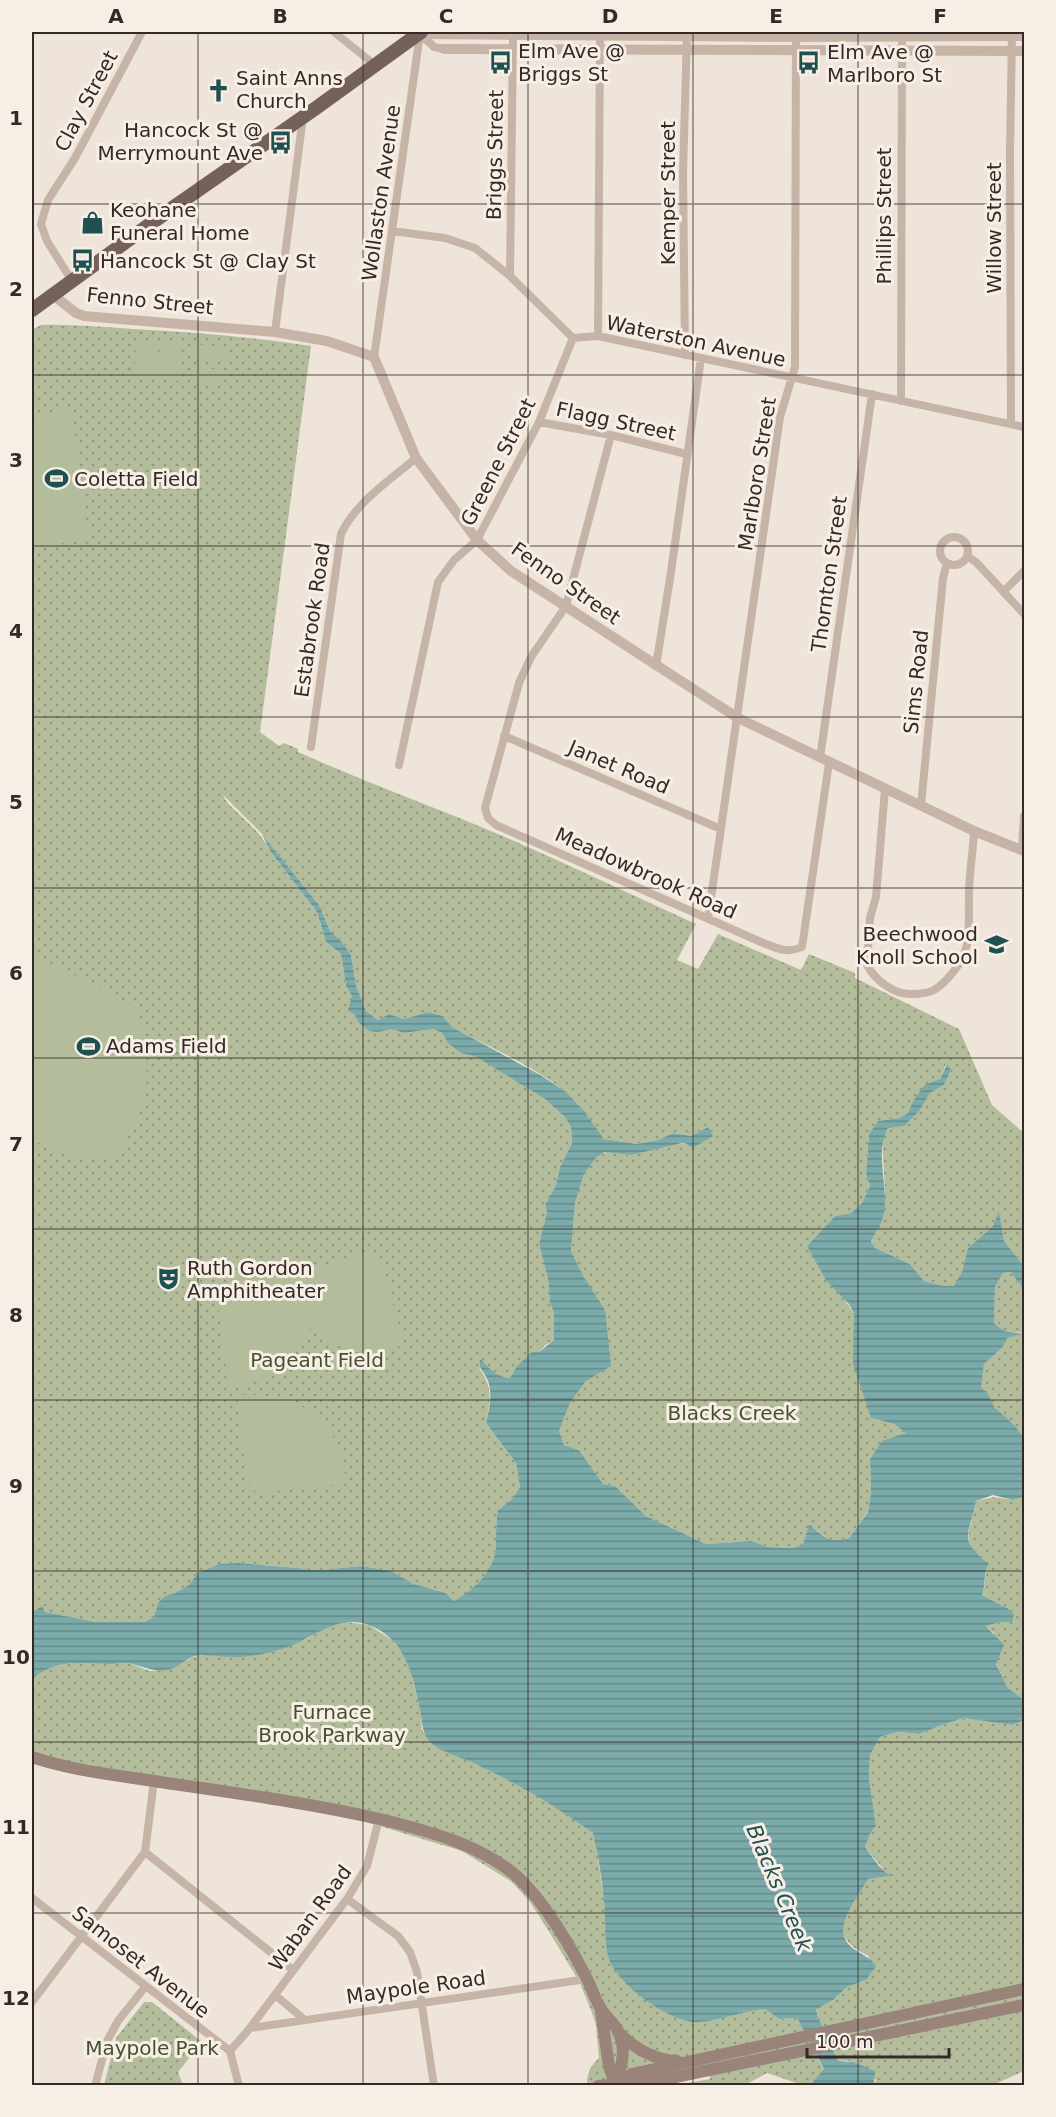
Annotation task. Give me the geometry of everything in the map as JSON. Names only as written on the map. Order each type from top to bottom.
[{"type":"main road","points":[[32,310],[420,33]]},
{"type":"main road","points":[[32,1757],[66,1766],[154,1781],[304,1803],[379,1819],[452,1840],[486,1856],[513,1873],[539,1901],[587,1979],[600,2008],[618,2032],[638,2048],[656,2058],[687,2062]]},
{"type":"main road","points":[[598,2085],[631,2085],[804,2044],[833,2032],[1024,1989]]},
{"type":"main road","points":[[615,2084],[632,2074],[687,2062],[804,2044],[840,2043],[1024,2005]]},
{"type":"main road","points":[[600,2008],[609,2066],[615,2084]]},
{"type":"main road","points":[[615,2084],[623,2059],[618,2032]]},
{"type":"street","name":"Clay Street","points":[[72,281],[47,241],[41,224],[48,200],[75,158],[142,32]]},
{"type":"street","points":[[334,32],[375,65]]},
{"type":"street","points":[[420,33],[513,36],[687,34],[1012,34],[1024,36]]},
{"type":"street","points":[[420,33],[434,47],[444,49],[1024,51]]},
{"type":"street","name":"Wollaston Avenue","points":[[374,357],[420,33]]},
{"type":"street","name":"Kemper Street","points":[[685,355],[683,173],[687,34]]},
{"type":"street","name":"Marlboro Street","points":[[708,919],[780,417],[795,367],[796,34]]},
{"type":"street","name":"Phillips Street","points":[[901,401],[902,34]]},
{"type":"street","name":"Willow Street","points":[[1011,424],[1012,34]]},
{"type":"street","name":"Briggs Street","points":[[510,276],[513,36]]},
{"type":"street","points":[[598,336],[600,36]]},
{"type":"street","points":[[275,332],[303,116]]},
{"type":"street","points":[[392,231],[445,238],[475,248],[510,276],[573,338]]},
{"type":"street","name":"Fenno Street","points":[[52,295],[76,313],[84,316],[275,332],[327,341],[374,357],[416,458],[477,540],[511,571],[738,718],[974,831],[1023,850]]},
{"type":"street","name":"Waterston Avenue","points":[[573,338],[598,336],[1024,427]]},
{"type":"street","name":"Greene Street","points":[[399,765],[438,582],[454,560],[477,540],[539,422],[573,338]]},
{"type":"street","points":[[656,666],[700,358]]},
{"type":"street","name":"Thornton Street","points":[[802,947],[872,394]]},
{"type":"street","name":"Flagg Street","points":[[539,422],[611,435],[686,454]]},
{"type":"street","points":[[504,736],[519,683],[531,657],[566,606],[611,435]]},
{"type":"street","name":"Estabrook Road","points":[[311,747],[340,534],[348,519],[361,505],[416,458]]},
{"type":"street","name":"Sims Road","points":[[921,805],[946,563],[940,555],[939,547],[947,538],[954,536],[965,542],[968,549],[967,556],[976,562],[1024,614]]},
{"type":"street","points":[[946,563],[957,565],[967,556]]},
{"type":"street","points":[[1004,591],[1024,571]]},
{"type":"street","name":"Meadowbrook Road","points":[[504,736],[485,808],[488,819],[496,825],[784,951],[802,947]]},
{"type":"street","name":"Janet Road","points":[[504,736],[721,829]]},
{"type":"street","points":[[885,789],[876,897],[868,935],[867,965],[896,992],[908,995],[937,990],[960,966],[965,954],[969,929],[974,831]]},
{"type":"street","points":[[1023,850],[1024,816]]},
{"type":"street","points":[[32,2002],[145,1852],[154,1781]]},
{"type":"street","name":"Waban Road","points":[[250,2028],[347,1899],[367,1866],[379,1819]]},
{"type":"street","points":[[145,1852],[293,1970]]},
{"type":"street","name":"Samoset Avenue","points":[[32,1898],[230,2051]]},
{"type":"street","points":[[347,1899],[398,1936],[410,1952],[417,1972],[434,2085]]},
{"type":"street","name":"Maypole Road","points":[[250,2028],[587,1979]]},
{"type":"street","points":[[94,2085],[107,2041],[118,2021],[145,1987]]},
{"type":"street","points":[[275,1995],[305,2020]]},
{"type":"street","points":[[239,2085],[230,2051],[250,2028]]},
{"type":"green space","points":[[41,325],[200,333],[311,346],[260,732],[279,746],[284,743],[318,761],[492,831],[696,924],[677,960],[698,969],[718,934],[801,970],[809,954],[855,973],[855,978],[959,1029],[992,1105],[1024,1133],[1024,1266],[1004,1241],[999,1212],[993,1226],[968,1248],[962,1273],[955,1286],[943,1286],[924,1281],[910,1264],[875,1248],[871,1240],[884,1216],[882,1139],[888,1128],[920,1110],[930,1093],[944,1085],[951,1070],[946,1064],[940,1079],[913,1101],[908,1113],[899,1118],[878,1121],[869,1134],[866,1174],[870,1186],[862,1203],[851,1213],[835,1216],[807,1246],[854,1313],[854,1326],[871,1418],[894,1424],[906,1433],[870,1458],[871,1492],[868,1511],[849,1538],[836,1540],[827,1538],[809,1524],[803,1544],[793,1548],[769,1547],[751,1541],[706,1544],[646,1516],[615,1486],[603,1484],[579,1450],[564,1445],[559,1431],[570,1403],[586,1381],[585,1279],[571,1251],[575,1203],[584,1174],[596,1158],[606,1152],[631,1155],[667,1145],[686,1143],[708,1127],[691,1136],[673,1133],[658,1140],[637,1144],[604,1139],[586,1114],[565,1092],[526,1065],[452,1027],[443,1016],[428,1012],[404,1019],[389,1014],[378,1020],[366,1011],[356,985],[351,955],[330,931],[319,905],[262,834],[223,795],[261,837],[317,912],[326,942],[341,954],[346,986],[352,996],[359,1023],[379,1032],[392,1029],[404,1033],[433,1029],[442,1033],[448,1043],[475,1055],[545,1099],[565,1117],[571,1127],[572,1143],[560,1167],[556,1185],[545,1205],[547,1212],[539,1244],[554,1313],[554,1340],[539,1352],[526,1358],[510,1378],[479,1368],[489,1388],[486,1423],[516,1463],[520,1487],[512,1499],[498,1510],[495,1553],[489,1570],[477,1584],[454,1601],[446,1593],[414,1584],[391,1571],[362,1566],[320,1570],[239,1563],[219,1564],[197,1573],[189,1585],[158,1603],[154,1617],[144,1622],[96,1622],[45,1612],[32,1613],[32,330]]},
{"type":"green space","points":[[136,341],[158,343],[155,379],[134,378]]},
{"type":"green space","points":[[160,343],[182,344],[179,381],[157,379]]},
{"type":"green space","points":[[193,344],[227,347],[226,362],[192,359]]},
{"type":"green space","points":[[191,367],[225,370],[224,385],[190,382]]},
{"type":"green space","name":"Coletta Field","points":[[71,407],[89,540],[32,547],[32,418]]},
{"type":"green space","name":"Adams Field","points":[[37,957],[111,992],[135,1008],[141,1022],[147,1065],[146,1094],[118,1158],[71,1157],[32,1140],[32,963]]},
{"type":"green space","points":[[369,1252],[380,1259],[405,1345],[379,1350],[355,1350],[333,1343],[310,1328],[296,1351],[278,1369],[255,1381],[228,1386],[217,1296],[226,1286],[283,1279],[283,1277]]},
{"type":"green space","points":[[1011,1272],[1024,1289],[1024,1333],[1004,1331],[994,1323],[995,1287],[1003,1273]]},
{"type":"green space","points":[[1024,1334],[1024,1438],[995,1409],[981,1388],[984,1364],[1002,1348],[1006,1338]]},
{"type":"green space","points":[[237,1395],[280,1398],[298,1404],[313,1414],[326,1426],[336,1442],[343,1461],[346,1484],[257,1493],[247,1484]]},
{"type":"green space","points":[[994,1497],[1013,1500],[1024,1497],[1024,1701],[1008,1688],[996,1663],[994,1633],[986,1626],[1000,1622],[1012,1622],[1007,1608],[982,1595],[989,1564],[972,1548],[968,1536],[976,1501]]},
{"type":"green space","name":"Furnace Brook Parkway","points":[[346,1622],[369,1625],[392,1640],[408,1660],[421,1713],[422,1730],[432,1744],[479,1765],[531,1793],[594,1833],[604,1899],[609,1958],[727,2017],[745,2011],[765,2009],[779,2019],[797,2018],[824,2070],[810,2085],[802,2085],[767,2073],[745,2085],[676,2085],[710,2079],[709,2069],[632,2085],[587,2085],[590,2070],[599,2058],[596,2025],[580,1983],[530,1902],[512,1882],[462,1851],[353,1818],[32,1763],[32,1679],[43,1670],[64,1664],[86,1662],[131,1664],[150,1671],[171,1669],[193,1657],[211,1654],[233,1657],[306,1639],[329,1626]]},
{"type":"green space","points":[[965,1718],[1012,1725],[1024,1720],[1024,2071],[993,2085],[874,2085],[876,2080],[859,2065],[850,2061],[838,2061],[816,2008],[833,2000],[847,1987],[866,1980],[869,1956],[854,1948],[846,1939],[843,1930],[844,1921],[868,1879],[889,1876],[865,1847],[876,1826],[869,1778],[870,1755],[880,1737],[898,1732],[919,1734]]},
{"type":"green space","name":"Maypole Park","points":[[144,2002],[152,2002],[202,2042],[178,2072],[183,2085],[104,2085],[116,2038]]},
{"type":"water","name":"Blacks Creek","points":[[262,834],[319,905],[330,931],[351,955],[356,985],[366,1011],[378,1020],[389,1014],[404,1019],[428,1012],[443,1016],[452,1027],[542,1076],[566,1092],[584,1111],[604,1139],[637,1144],[658,1140],[673,1133],[691,1136],[708,1127],[713,1136],[692,1148],[682,1143],[631,1155],[605,1152],[596,1158],[584,1174],[575,1203],[571,1251],[585,1279],[605,1310],[611,1366],[586,1381],[570,1403],[559,1431],[564,1445],[579,1450],[603,1484],[615,1486],[646,1516],[706,1544],[751,1541],[769,1547],[793,1548],[803,1544],[809,1524],[827,1538],[836,1540],[849,1538],[868,1512],[871,1492],[870,1459],[882,1441],[906,1433],[894,1424],[871,1418],[853,1364],[854,1313],[849,1304],[826,1280],[807,1246],[835,1216],[851,1213],[862,1203],[870,1186],[866,1174],[869,1134],[878,1121],[899,1118],[908,1113],[913,1101],[925,1085],[940,1079],[947,1064],[951,1070],[944,1085],[930,1093],[920,1110],[904,1126],[888,1128],[882,1148],[884,1214],[871,1241],[875,1248],[910,1264],[924,1281],[943,1286],[954,1286],[962,1272],[968,1248],[993,1226],[999,1211],[1004,1241],[1024,1266],[1024,1289],[1011,1272],[1003,1273],[995,1287],[994,1323],[1004,1331],[1024,1334],[1007,1338],[1002,1348],[984,1364],[981,1388],[987,1392],[994,1407],[1015,1426],[1024,1438],[1024,1497],[1013,1500],[993,1495],[976,1501],[968,1536],[972,1548],[989,1564],[982,1595],[1014,1614],[1012,1622],[1000,1622],[986,1626],[1004,1645],[996,1664],[1008,1688],[1024,1700],[1024,1720],[1012,1725],[964,1718],[919,1734],[898,1732],[880,1737],[870,1755],[869,1778],[876,1826],[865,1847],[879,1866],[890,1876],[868,1879],[847,1914],[843,1933],[846,1941],[854,1949],[876,1966],[866,1980],[847,1987],[833,2000],[816,2009],[838,2061],[853,2062],[875,2071],[874,2085],[810,2085],[824,2069],[797,2018],[779,2019],[765,2009],[706,2021],[686,2021],[659,2009],[632,1989],[613,1967],[608,1956],[605,1908],[593,1833],[524,1789],[431,1743],[424,1732],[411,1672],[406,1660],[392,1639],[382,1631],[358,1622],[347,1622],[285,1648],[251,1656],[195,1656],[166,1670],[129,1664],[78,1663],[50,1668],[32,1679],[32,1613],[42,1606],[45,1612],[96,1622],[144,1622],[154,1617],[158,1603],[165,1596],[189,1585],[197,1573],[219,1564],[239,1563],[320,1570],[362,1566],[391,1571],[414,1584],[446,1593],[454,1601],[477,1584],[489,1570],[495,1553],[498,1510],[512,1499],[520,1487],[516,1463],[486,1423],[490,1392],[488,1381],[480,1366],[480,1359],[497,1374],[510,1378],[517,1366],[532,1352],[539,1352],[554,1340],[554,1313],[539,1244],[547,1212],[545,1205],[556,1185],[560,1167],[572,1143],[571,1127],[565,1117],[545,1099],[475,1056],[461,1053],[448,1043],[442,1033],[433,1029],[404,1033],[392,1029],[379,1032],[370,1031],[359,1023],[355,1015],[348,1010],[352,996],[346,986],[341,954],[326,942],[317,912],[270,851]]},
{"type":"place","name":"Elm Ave @ Briggs St","points":[[500,62]]},
{"type":"place","name":"Elm Ave @ Marlboro St","points":[[809,63]]},
{"type":"place","name":"Saint Anns Church","points":[[218,90]]},
{"type":"place","name":"Hancock St @ Merrymount Ave","points":[[281,142]]},
{"type":"place","name":"Keohane Funeral Home","points":[[92,222]]},
{"type":"place","name":"Hancock St @ Clay St","points":[[82,261]]},
{"type":"place","name":"Coletta Field","points":[[56,479]]},
{"type":"place","name":"Beechwood Knoll School","points":[[996,945]]},
{"type":"place","name":"Adams Field","points":[[88,1046]]},
{"type":"place","name":"Ruth Gordon Amphitheater","points":[[169,1279]]},
{"type":"park label","name":"Pageant Field","points":[[317,1360]]}]
